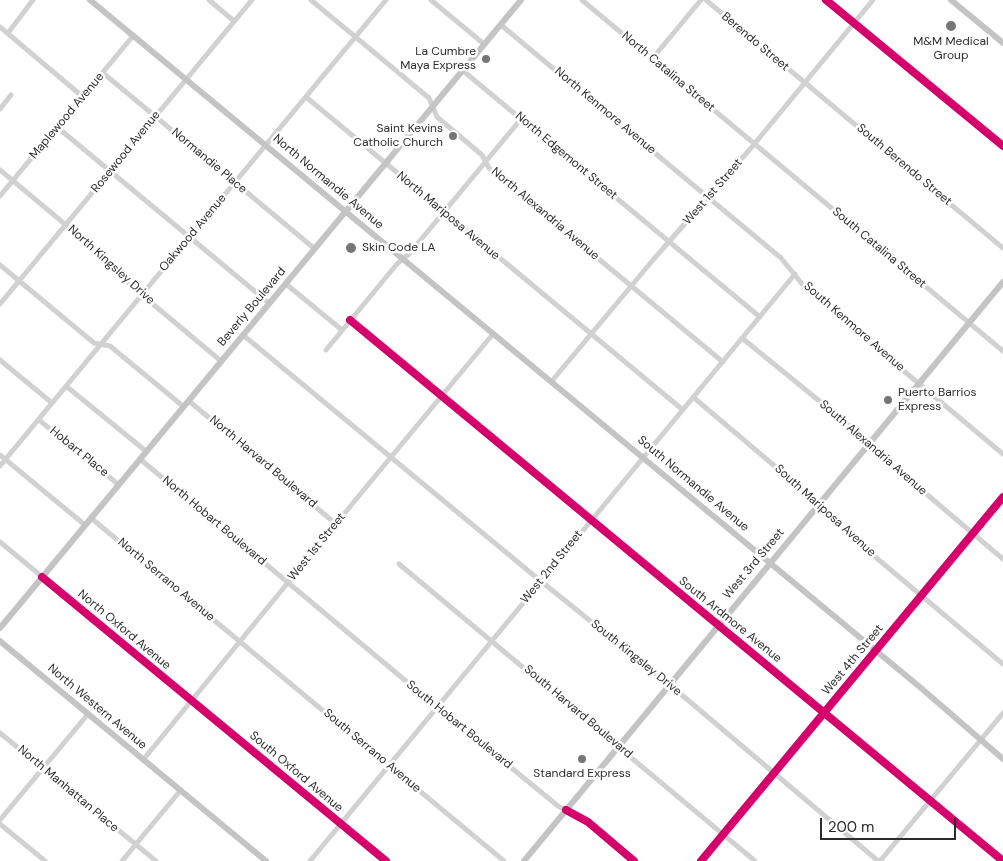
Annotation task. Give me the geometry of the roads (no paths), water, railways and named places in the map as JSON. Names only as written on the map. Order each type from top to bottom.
[{"type":"main road","name":"North Normandie Avenue","points":[[90,0],[551,382]]},
{"type":"main road","name":"Beverly Boulevard","points":[[0,628],[521,0]]},
{"type":"main road","points":[[951,0],[1003,43]]},
{"type":"main road","name":"West 3rd Street","points":[[524,861],[1003,282]]},
{"type":"main road","name":"South Normandie Avenue","points":[[551,382],[1003,759]]},
{"type":"main road","name":"North Western Avenue","points":[[0,641],[266,861]]},
{"type":"street","points":[[8,33],[33,0]]},
{"type":"street","points":[[209,0],[234,21]]},
{"type":"street","name":"Rosewood Avenue","points":[[0,304],[252,0]]},
{"type":"street","name":"North Alexandria Avenue","points":[[311,0],[318,2],[429,98],[437,117],[482,155],[490,168],[723,362]]},
{"type":"street","name":"Oakwood Avenue","points":[[0,466],[386,0]]},
{"type":"street","points":[[431,0],[484,44]]},
{"type":"street","name":"North Catalina Street","points":[[582,0],[754,144]]},
{"type":"street","points":[[652,58],[701,0]]},
{"type":"street","name":"Berendo Street","points":[[706,0],[805,83]]},
{"type":"street","points":[[826,0],[1003,146]]},
{"type":"street","name":"West 1st Street","points":[[551,382],[754,144],[873,0]]},
{"type":"street","name":"North Kenmore Avenue","points":[[501,25],[708,198]]},
{"type":"street","points":[[0,27],[83,96]]},
{"type":"street","name":"Maplewood Avenue","points":[[0,196],[133,36]]},
{"type":"street","name":"North Edgemont Street","points":[[462,70],[760,317]]},
{"type":"street","name":"Normandie Place","points":[[103,73],[315,249]]},
{"type":"street","name":"South Berendo Street","points":[[805,83],[1003,248]]},
{"type":"street","points":[[0,109],[11,95]]},
{"type":"street","name":"North Mariposa Avenue","points":[[306,97],[591,334]]},
{"type":"street","points":[[326,350],[396,264],[409,254],[521,119]]},
{"type":"street","points":[[57,127],[269,303]]},
{"type":"street","name":"South Catalina Street","points":[[754,144],[1003,352]]},
{"type":"street","name":"North Kingsley Drive","points":[[0,170],[66,225],[142,295],[222,361]]},
{"type":"street","name":"South Kenmore Avenue","points":[[708,198],[782,258],[807,290],[1003,454]]},
{"type":"street","points":[[0,265],[94,343],[110,346],[184,407]]},
{"type":"street","name":"West 2nd Street","points":[[310,861],[795,274]]},
{"type":"street","points":[[286,284],[342,330]]},
{"type":"street","name":"South Ardmore Avenue","points":[[350,320],[1003,861]]},
{"type":"street","name":"West 1st Street","points":[[143,760],[494,334]]},
{"type":"street","points":[[591,334],[683,410]]},
{"type":"street","points":[[243,335],[391,457]]},
{"type":"street","name":"South Alexandria Avenue","points":[[742,338],[1003,559]]},
{"type":"street","points":[[0,360],[52,403]]},
{"type":"street","points":[[66,386],[146,452]]},
{"type":"street","name":"South Mariposa Avenue","points":[[693,398],[803,490],[824,514],[1003,664]]},
{"type":"street","name":"North Harvard Boulevard","points":[[189,401],[336,524]]},
{"type":"street","name":"Hobart Place","points":[[39,420],[119,485]]},
{"type":"street","points":[[0,455],[85,525]]},
{"type":"street","name":"South Kingsley Drive","points":[[391,457],[669,685],[879,861]]},
{"type":"street","name":"North Hobart Boulevard","points":[[140,459],[288,583]]},
{"type":"street","name":"West 4th Street","points":[[701,861],[1003,498]]},
{"type":"street","name":"North Serrano Avenue","points":[[91,518],[240,641]]},
{"type":"street","name":"North Oxford Avenue","points":[[0,542],[191,700]]},
{"type":"street","name":"South Harvard Boulevard","points":[[399,564],[755,861]]},
{"type":"street","name":"South Hobart Boulevard","points":[[288,583],[558,806],[588,822],[634,861]]},
{"type":"street","name":"South Serrano Avenue","points":[[240,641],[504,861]]},
{"type":"street","name":"South Oxford Avenue","points":[[191,700],[386,861]]},
{"type":"street","points":[[879,861],[1003,713]]},
{"type":"street","points":[[0,820],[88,714]]},
{"type":"street","name":"North Manhattan Place","points":[[0,733],[156,861]]},
{"type":"street","points":[[122,861],[180,791]]},
{"type":"street","points":[[0,824],[45,861]]},
{"type":"place","name":"M&M Medical Group","points":[[951,26]]},
{"type":"place","name":"La Cumbre Maya Express","points":[[486,59]]},
{"type":"place","name":"Saint Kevins Catholic Church","points":[[453,136]]},
{"type":"place","name":"Skin Code LA","points":[[351,248]]},
{"type":"place","name":"Puerto Barrios Express","points":[[888,400]]},
{"type":"place","name":"Standard Express","points":[[582,759]]}]
